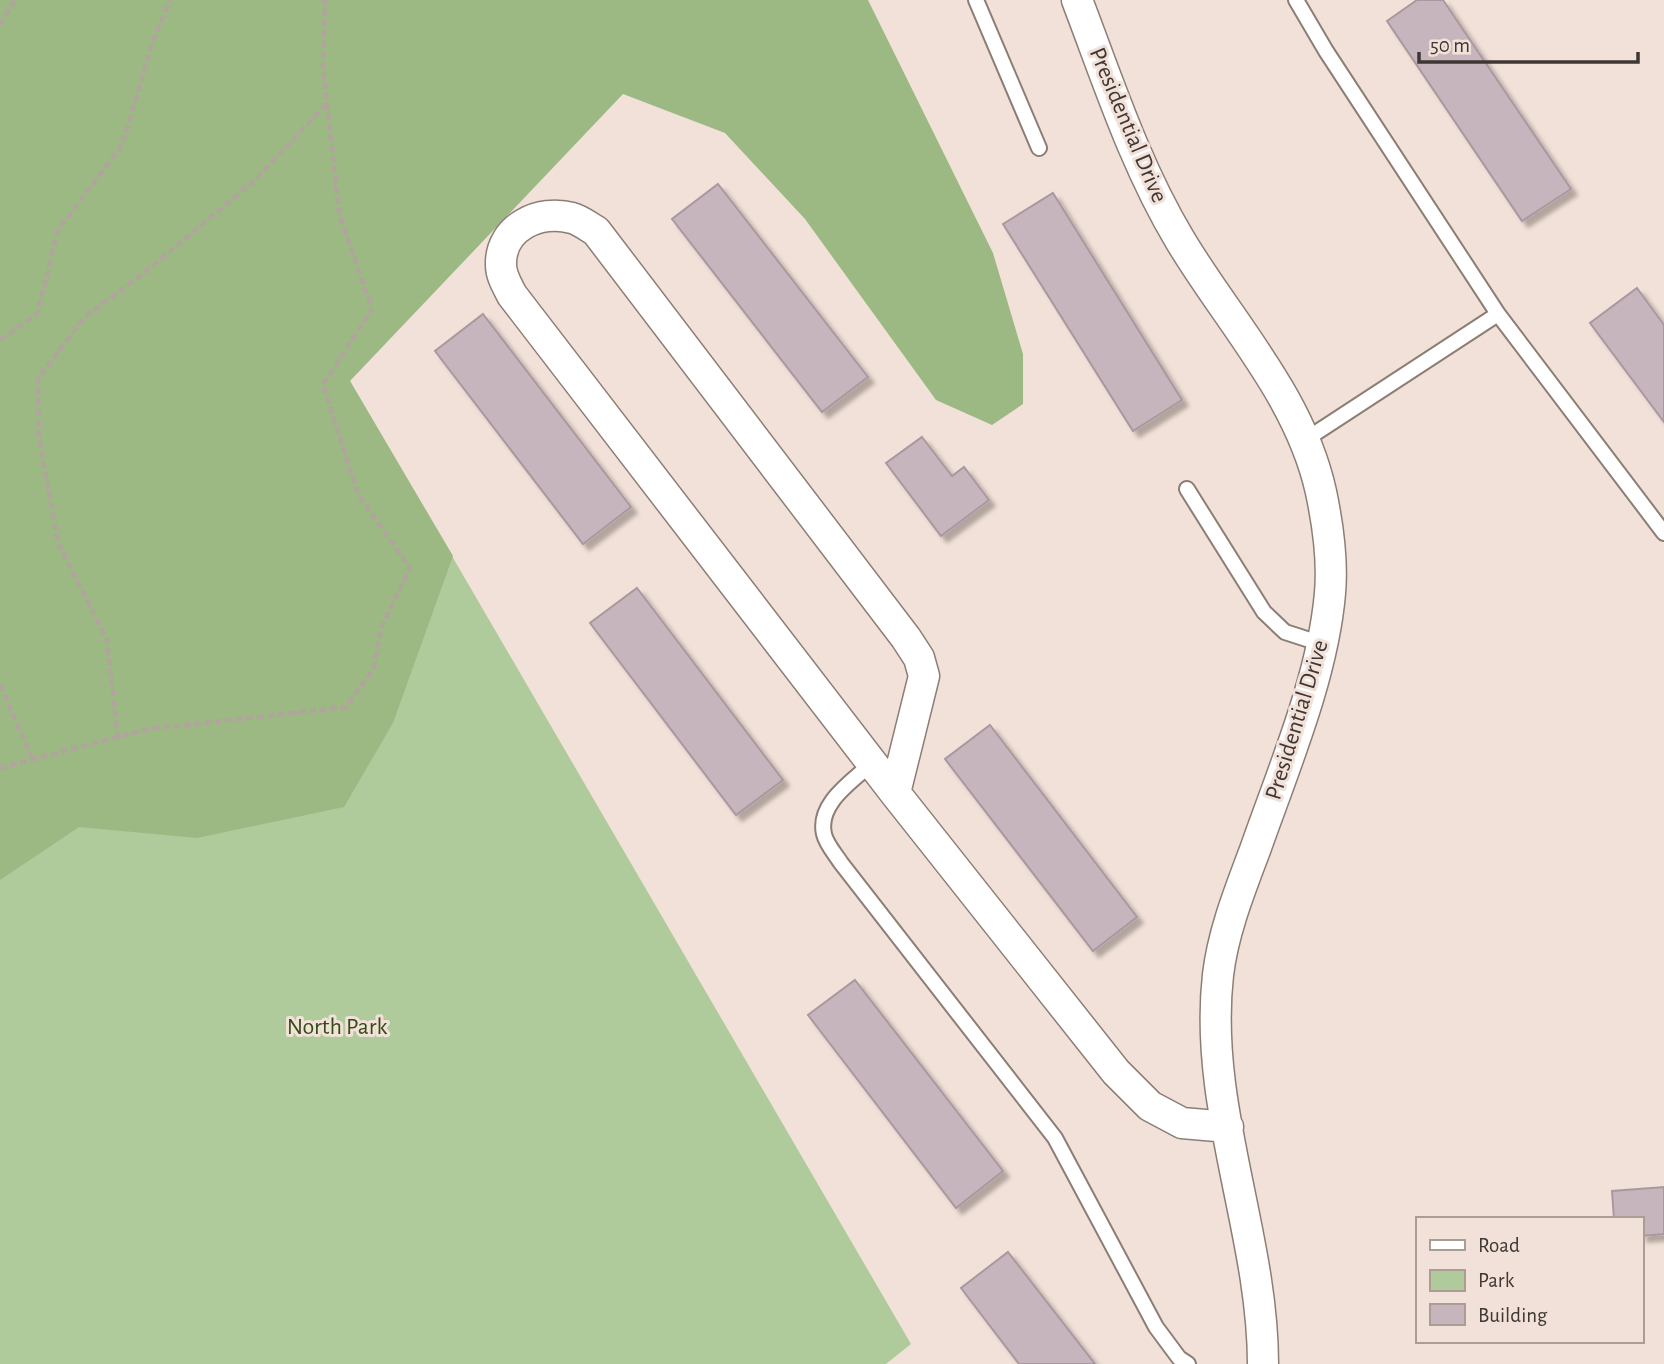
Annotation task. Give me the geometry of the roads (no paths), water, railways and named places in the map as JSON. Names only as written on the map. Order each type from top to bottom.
[{"type":"street","name":"Presidential Drive","points":[[1077,0],[1133,149],[1158,199],[1198,270],[1297,421],[1320,488],[1327,522],[1331,562],[1330,592],[1322,644],[1313,681],[1285,766],[1234,906],[1218,973],[1217,1046],[1228,1127],[1258,1298],[1263,1364]]},
{"type":"street","points":[[895,793],[924,676],[919,659],[906,638],[596,231],[574,218],[538,216],[524,223],[504,248],[500,263],[502,277],[512,295],[895,793],[1116,1072],[1150,1106],[1182,1123],[1228,1127]]},
{"type":"lane","points":[[976,0],[1039,148]]},
{"type":"lane","points":[[1296,0],[1326,51],[1498,314],[1664,533]]},
{"type":"lane","points":[[1305,440],[1498,314]]},
{"type":"lane","points":[[1187,489],[1264,612],[1285,632],[1322,644]]},
{"type":"lane","points":[[872,763],[832,800],[825,817],[824,835],[841,863],[1055,1138],[1156,1327],[1179,1358],[1188,1364]]},
{"type":"park label","name":"North Park","points":[[337,1027]]}]
